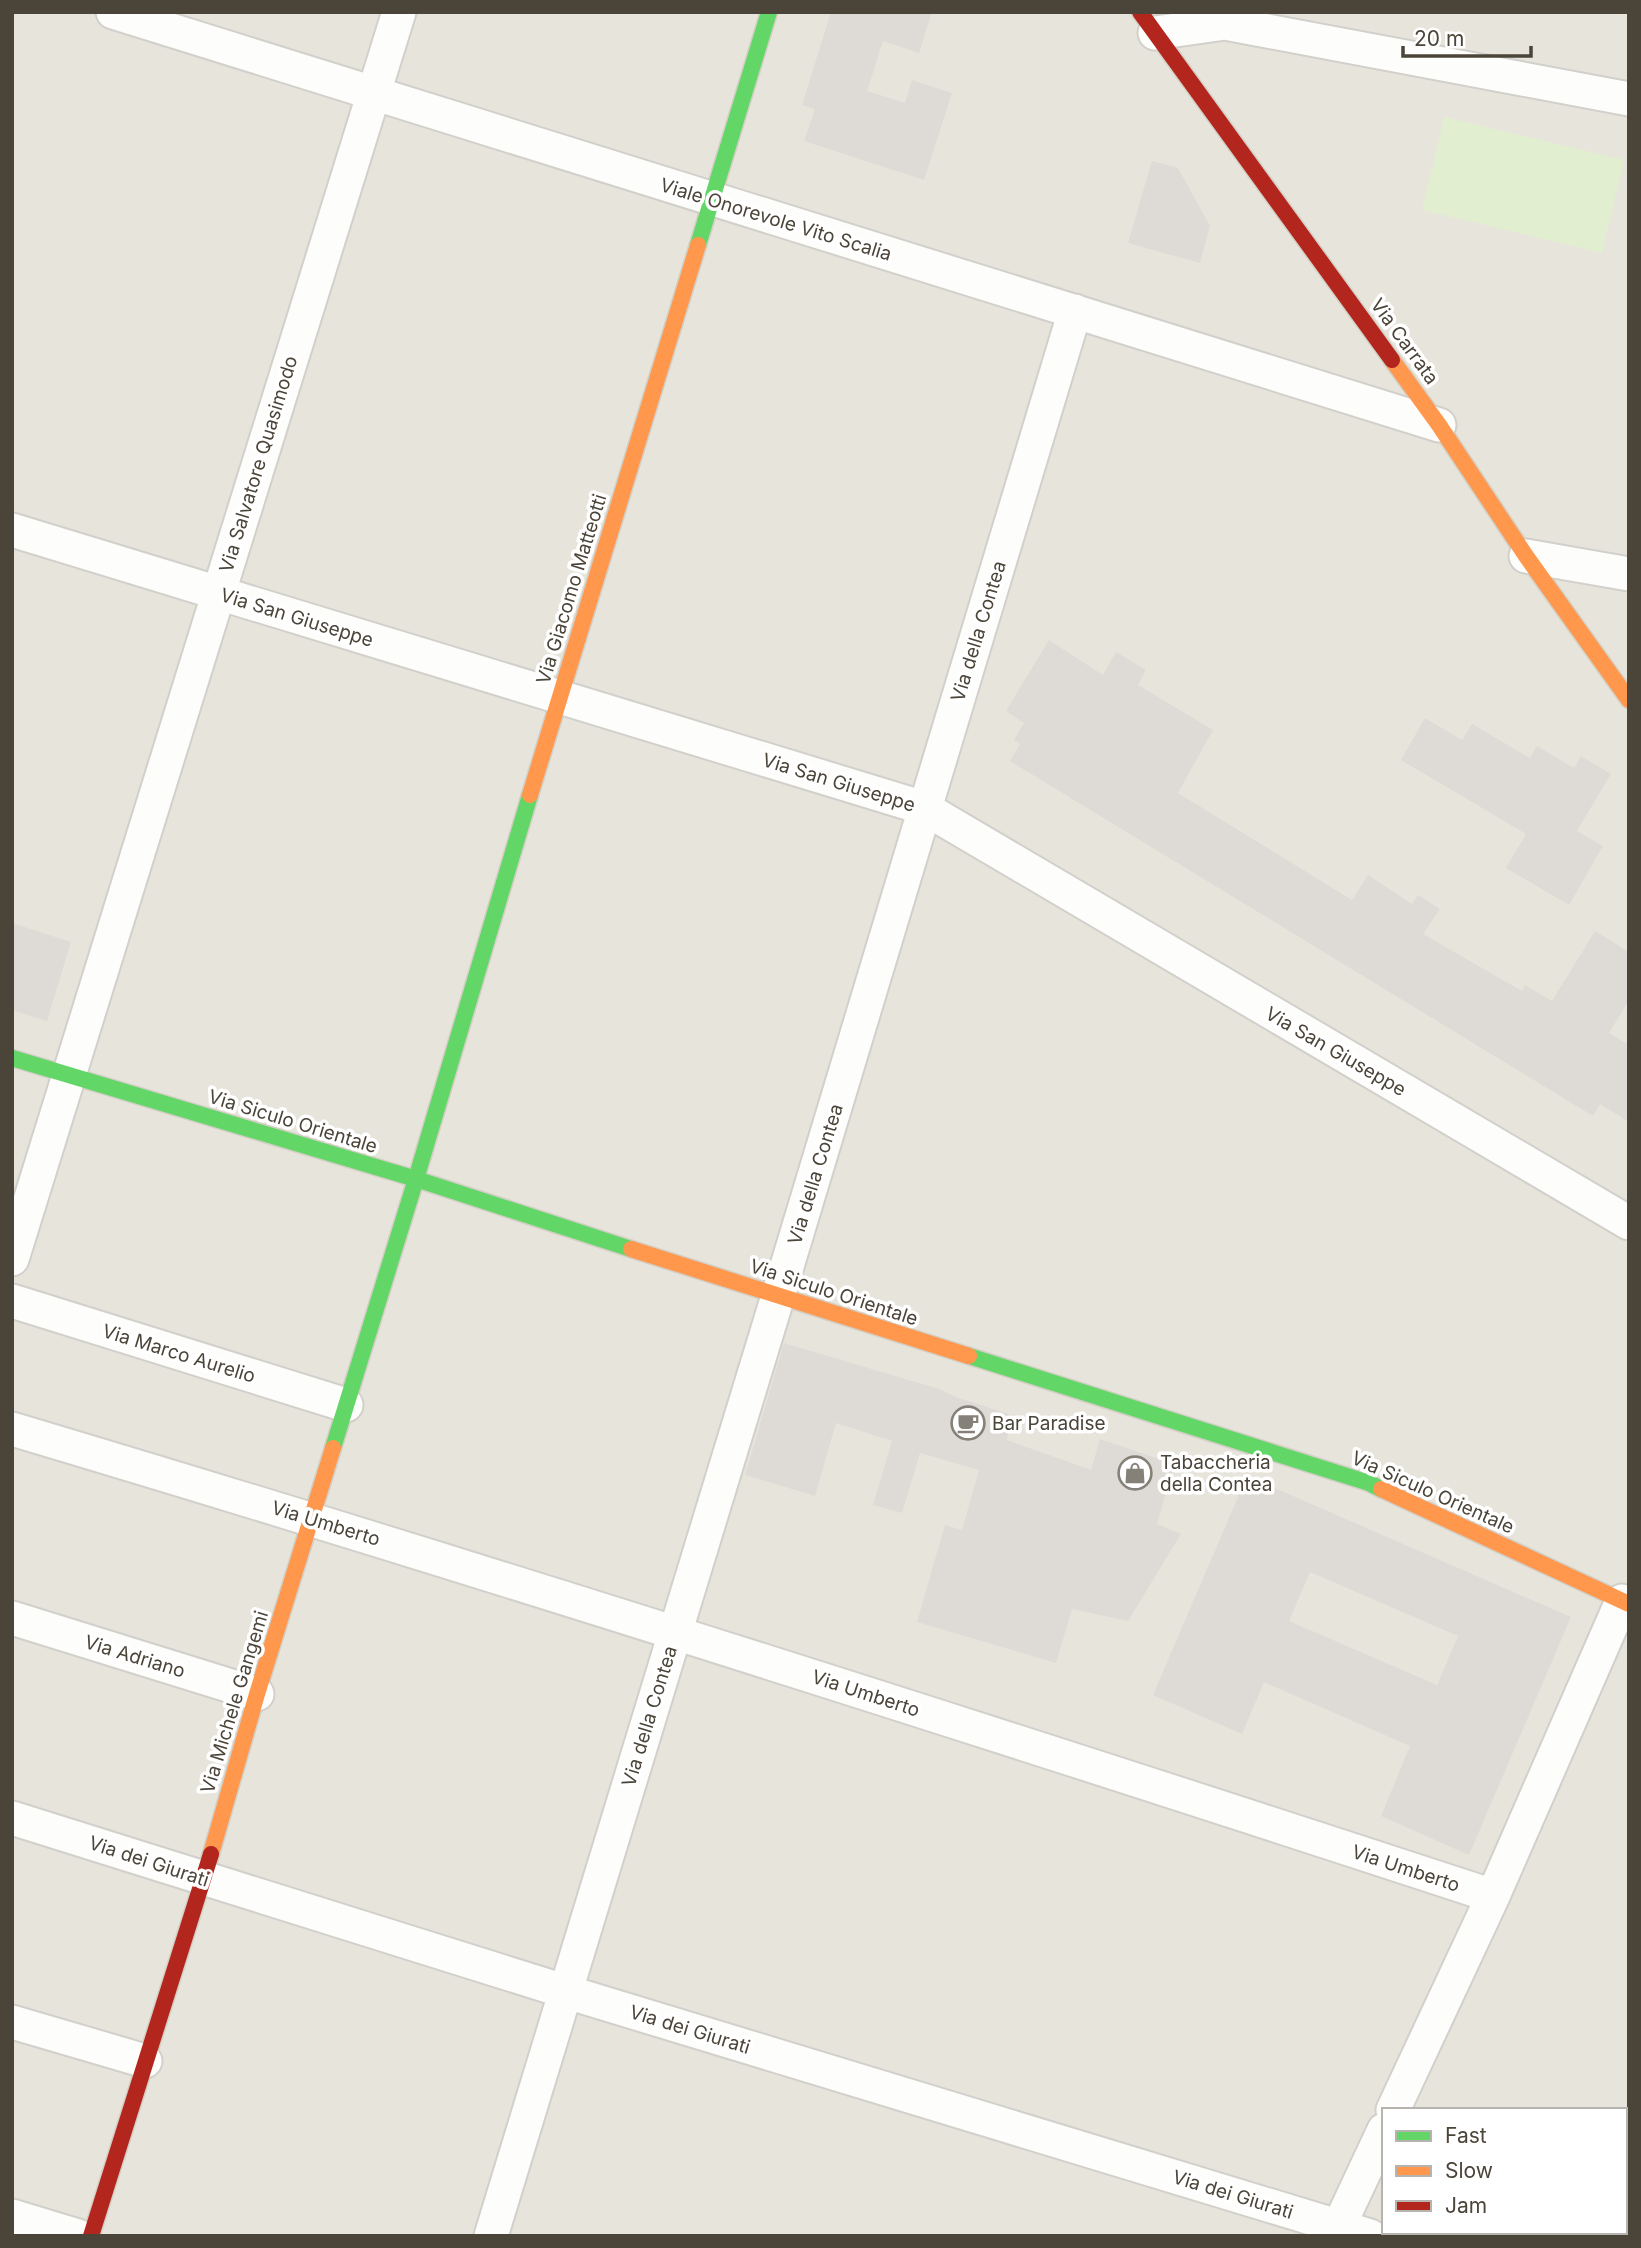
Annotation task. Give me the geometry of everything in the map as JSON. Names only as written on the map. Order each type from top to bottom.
[{"type":"street","name":"Viale Onorevole Vito Scalia","points":[[113,12],[1439,425]]},
{"type":"street","name":"Via Salvatore Quasimodo","points":[[12,1259],[399,12]]},
{"type":"street","name":"Via Giacomo Matteotti","points":[[416,1179],[769,12]]},
{"type":"street","points":[[1147,23],[1225,23],[1629,99]]},
{"type":"street","name":"Via Carrata","points":[[1147,23],[1439,425],[1526,556],[1629,700]]},
{"type":"street","name":"Via della Contea","points":[[491,2236],[1074,312]]},
{"type":"street","name":"Via San Giuseppe","points":[[12,530],[924,808],[1629,1223]]},
{"type":"street","points":[[1526,556],[1629,574]]},
{"type":"street","name":"Via Siculo Orientale","points":[[12,1058],[416,1179],[1370,1483],[1625,1602]]},
{"type":"street","name":"Via Michele Gangemi","points":[[91,2236],[204,1879],[257,1694],[416,1179]]},
{"type":"street","name":"Via Marco Aurelio","points":[[12,1301],[346,1405]]},
{"type":"street","name":"Via Umberto","points":[[12,1430],[312,1519],[674,1632],[1493,1896]]},
{"type":"street","points":[[1394,2108],[1625,1602]]},
{"type":"street","name":"Via Adriano","points":[[12,1618],[257,1694]]},
{"type":"street","name":"Via dei Giurati","points":[[12,1818],[567,1992],[1354,2231]]},
{"type":"street","points":[[12,2022],[145,2061]]},
{"type":"street","points":[[1354,2231],[1382,2137]]},
{"type":"street","points":[[12,2216],[78,2236]]},
{"type":"shaded area","points":[[12,12],[1629,12],[1629,2236],[12,2236]]},
{"type":"green space","points":[[1444,117],[1624,160],[1602,253],[1422,210]]},
{"type":"building","points":[[831,12],[932,12],[919,53],[883,41],[867,91],[905,103],[912,80],[952,93],[924,180],[804,141],[815,109],[802,105]]},
{"type":"building","points":[[1152,161],[1178,168],[1210,226],[1200,263],[1128,243]]},
{"type":"building","points":[[1049,640],[1103,675],[1116,652],[1146,670],[1138,685],[1213,730],[1178,793],[1352,900],[1368,875],[1412,904],[1418,895],[1440,909],[1423,934],[1522,991],[1525,985],[1552,1001],[1595,931],[1629,952],[1629,1000],[1609,1033],[1629,1045],[1629,1122],[1600,1104],[1593,1116],[1010,761],[1020,744],[1014,740],[1024,723],[1006,711]]},
{"type":"building","points":[[1425,718],[1462,740],[1472,724],[1530,758],[1537,746],[1574,768],[1581,756],[1611,774],[1577,831],[1603,846],[1569,905],[1506,868],[1526,834],[1401,760]]},
{"type":"building","points":[[12,923],[71,942],[47,1021],[12,1010]]},
{"type":"building","points":[[784,1343],[939,1389],[1012,1415],[1007,1440],[1091,1470],[1100,1439],[1174,1464],[1157,1524],[1181,1534],[1128,1621],[1072,1609],[1056,1663],[917,1622],[945,1525],[962,1530],[979,1470],[920,1453],[902,1513],[873,1505],[892,1441],[836,1423],[815,1496],[745,1475]]},
{"type":"building","points":[[1247,1476],[1571,1617],[1469,1855],[1381,1816],[1410,1746],[1264,1682],[1242,1734],[1153,1695]],"holes":[[[1310,1572],[1458,1636],[1437,1685],[1289,1621]]]},
{"type":"traffic: fast","points":[[698,245],[769,12]]},
{"type":"traffic: fast","points":[[333,1448],[530,795]]},
{"type":"traffic: fast","points":[[12,1058],[416,1179],[631,1249]]},
{"type":"traffic: fast","points":[[969,1356],[1381,1489]]},
{"type":"traffic: slow","points":[[530,795],[698,245]]},
{"type":"traffic: slow","points":[[1392,360],[1439,425],[1526,556],[1629,700]]},
{"type":"traffic: slow","points":[[631,1249],[969,1356]]},
{"type":"traffic: slow","points":[[211,1854],[333,1448]]},
{"type":"traffic: slow","points":[[1381,1489],[1629,1604]]},
{"type":"traffic: jam","points":[[1140,12],[1392,360]]},
{"type":"traffic: jam","points":[[91,2236],[211,1854]]},
{"type":"place","name":"Bar Paradise","points":[[968,1423]]},
{"type":"place","name":"Tabaccheria della Contea","points":[[1135,1473]]}]
